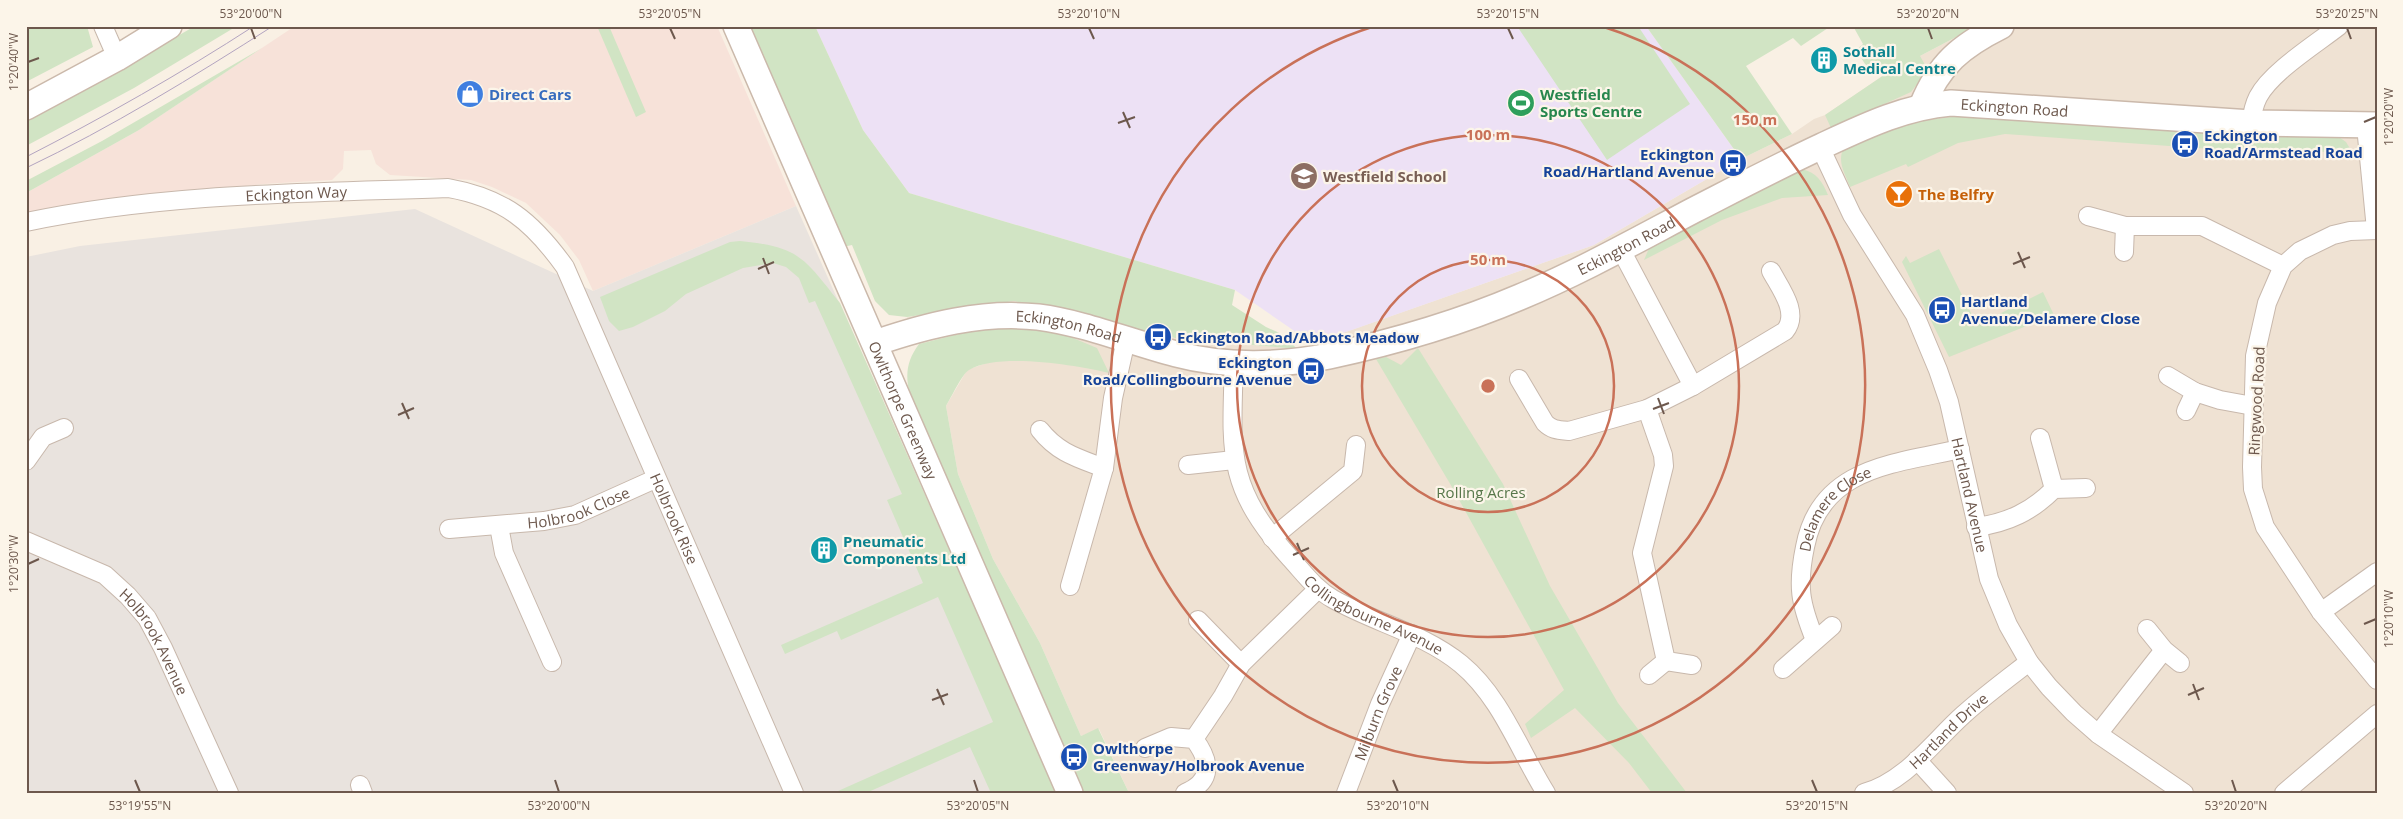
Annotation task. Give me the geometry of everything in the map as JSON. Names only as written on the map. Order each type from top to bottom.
[{"type":"street","points":[[103,26],[117,58]]},
{"type":"street","points":[[26,106],[117,58],[169,26]]},
{"type":"street","name":"Owlthorpe Greenway","points":[[736,26],[1070,793]]},
{"type":"street","points":[[1922,106],[1930,86],[1940,70],[1977,38],[2001,26]]},
{"type":"street","points":[[2251,123],[2258,96],[2283,69],[2339,26]]},
{"type":"street","name":"Eckington Road","points":[[875,344],[908,332],[946,322],[980,317],[1012,316],[1040,318],[1178,355],[1234,363],[1274,363],[1328,356],[1445,326],[1522,296],[1620,248],[1796,157],[1880,118],[1922,106],[1951,103],[2251,123],[2372,125]]},
{"type":"street","name":"Ringwood Road","points":[[2372,125],[2376,230],[2350,231],[2333,235],[2300,251],[2283,266],[2265,312],[2255,356],[2253,489],[2258,510],[2279,550],[2320,612],[2377,680]]},
{"type":"street","name":"Hartland Avenue","points":[[1820,147],[1852,215],[1915,315],[1941,378],[1960,449],[1989,579],[1998,604],[2029,662],[2049,688],[2098,734],[2184,793]]},
{"type":"street","name":"Eckington Way","points":[[26,222],[71,214],[219,198],[448,188],[472,192],[497,201],[531,227],[550,246]]},
{"type":"street","points":[[2088,216],[2125,226],[2202,226],[2283,266]]},
{"type":"street","points":[[2124,252],[2125,226]]},
{"type":"street","name":"Holbrook Rise","points":[[550,246],[565,267],[794,793]]},
{"type":"street","points":[[1620,248],[1693,386]]},
{"type":"street","points":[[1519,379],[1545,423],[1550,428],[1557,430],[1569,431],[1647,409],[1693,386],[1785,331],[1790,326],[1792,321],[1790,312],[1771,271]]},
{"type":"street","points":[[1070,586],[1104,468],[1113,398],[1126,340]]},
{"type":"street","name":"Collingbourne Avenue","points":[[1234,363],[1232,431],[1234,460],[1247,501],[1259,521],[1318,589],[1333,599],[1412,634],[1461,665],[1476,681],[1516,736],[1546,793]]},
{"type":"street","points":[[2168,376],[2195,392],[2220,400],[2253,406]]},
{"type":"street","points":[[2186,411],[2195,392]]},
{"type":"street","points":[[1647,409],[1663,455],[1664,466],[1642,553],[1666,661]]},
{"type":"street","points":[[26,461],[44,437],[64,428]]},
{"type":"street","points":[[1040,430],[1050,442],[1061,450],[1104,468]]},
{"type":"street","points":[[2040,438],[2054,489]]},
{"type":"street","points":[[1272,538],[1353,471],[1356,446]]},
{"type":"street","name":"Delamere Close","points":[[1815,640],[1803,612],[1799,588],[1808,527],[1818,508],[1848,480],[1870,470],[1960,449]]},
{"type":"street","points":[[1188,465],[1234,460]]},
{"type":"street","name":"Holbrook Close","points":[[449,529],[499,526],[574,515],[656,478]]},
{"type":"street","points":[[1976,526],[1996,524],[2018,516],[2040,503],[2054,489],[2086,488]]},
{"type":"street","points":[[499,526],[504,553],[552,662]]},
{"type":"street","name":"Holbrook Avenue","points":[[26,541],[105,576],[128,596],[147,618],[163,648],[229,793]]},
{"type":"street","points":[[2320,612],[2377,572]]},
{"type":"street","points":[[1194,739],[1241,664],[1318,589]]},
{"type":"street","points":[[1198,620],[1241,664]]},
{"type":"street","points":[[1783,669],[1832,626]]},
{"type":"street","points":[[2147,629],[2164,650],[2180,663]]},
{"type":"street","name":"Milburn Grove","points":[[1346,793],[1380,704],[1412,634]]},
{"type":"street","points":[[2098,734],[2164,650]]},
{"type":"street","points":[[1649,675],[1666,661],[1692,665]]},
{"type":"street","name":"Hartland Drive","points":[[1864,793],[1874,790],[1894,778],[1917,760],[1961,716],[2029,662]]},
{"type":"street","points":[[2284,793],[2377,714]]},
{"type":"street","points":[[1145,748],[1171,737],[1194,739]]},
{"type":"street","points":[[1182,792],[1196,788],[1203,780],[1207,768],[1205,755],[1194,739]]},
{"type":"street","points":[[1917,760],[1947,793]]},
{"type":"shaded area","name":"Direct Cars","points":[[295,26],[717,26],[796,206],[593,291],[579,260],[560,235],[526,203],[492,187],[471,180],[390,175],[376,164],[371,150],[344,151],[343,169],[332,180],[263,184],[26,213],[26,193],[139,130]]},
{"type":"shaded area","name":"Westfield School","points":[[815,26],[1646,26],[1741,159],[1594,245],[1309,345],[1293,330],[1235,290],[909,193],[863,130]]},
{"type":"shaded area","points":[[1977,26],[2377,26],[2377,793],[1129,793],[1099,729],[1081,736],[1040,643],[993,559],[958,474],[946,406],[967,370],[995,360],[971,331],[919,344],[907,317],[1014,301],[1175,338],[1297,349],[1594,245],[1741,159],[1792,134],[1814,119],[1825,115],[1884,75]]},
{"type":"shaded area","points":[[796,206],[1057,793],[26,793],[26,257],[80,246],[415,209],[593,291]]},
{"type":"green space","points":[[26,26],[87,26],[93,47],[26,82]]},
{"type":"green space","points":[[195,26],[237,26],[134,88],[26,146],[26,119],[122,68]]},
{"type":"green space","points":[[597,26],[609,26],[646,112],[636,117]]},
{"type":"green space","points":[[749,26],[815,26],[863,130],[909,193],[1235,290],[1232,305],[1266,327],[1284,335],[1297,349],[1175,338],[1014,301],[907,317],[889,315],[875,301],[852,245],[843,247]]},
{"type":"green space","points":[[1517,26],[1638,26],[1690,104],[1607,160]]},
{"type":"green space","points":[[1646,26],[1831,26],[1801,46],[1793,38],[1746,66],[1792,134],[1741,159]]},
{"type":"green space","points":[[1853,26],[1977,26],[1920,56],[1928,70],[1911,92],[1831,128],[1825,115],[1884,75],[1875,62],[1867,67],[1856,50],[1863,44]]},
{"type":"green space","points":[[262,48],[139,130],[26,193],[26,181],[102,141]]},
{"type":"green space","points":[[1971,115],[2299,137],[2339,137],[2346,142],[2352,152],[2238,151],[2005,134],[1958,143],[1908,167],[1906,164],[1850,187],[1843,169],[1841,155],[1850,142],[1902,125]]},
{"type":"green space","points":[[1802,169],[1818,178],[1828,195],[1782,198],[1722,220],[1644,260],[1650,246]]},
{"type":"green space","points":[[740,241],[776,247],[789,251],[799,257],[818,275],[840,303],[1057,793],[991,793],[970,747],[866,793],[838,791],[993,722],[938,597],[841,640],[837,631],[785,654],[781,645],[923,583],[887,500],[902,494],[815,301],[809,303],[799,278],[786,267],[773,263],[743,268],[686,294],[665,311],[633,327],[619,331],[609,321],[600,297],[730,242]]},
{"type":"green space","points":[[1939,249],[1977,325],[2043,292],[2054,315],[1949,357],[1902,262],[1906,256],[1910,263]]},
{"type":"green space","points":[[1007,327],[1061,333],[1097,348],[1109,373],[1038,362],[999,362],[982,365],[966,372],[946,406],[958,474],[993,559],[1040,643],[1081,736],[1098,728],[1129,793],[1084,793],[909,391],[908,366],[919,344],[971,331]]},
{"type":"green space","name":"Rolling Acres","points":[[1418,348],[1503,484],[1550,586],[1618,703],[1687,793],[1652,793],[1629,763],[1575,708],[1531,738],[1525,724],[1564,690],[1452,487],[1376,359],[1386,357],[1401,365]]},
{"type":"tram line","points":[[26,157],[142,94],[254,26]]},
{"type":"tram line","points":[[26,168],[90,136],[152,101],[273,26]]},
{"type":"place","name":"Sothall Medical Centre","points":[[1824,60]]},
{"type":"place","name":"Direct Cars","points":[[470,94]]},
{"type":"place","name":"Westfield Sports Centre","points":[[1521,103]]},
{"type":"place","name":"Eckington Road/Armstead Road","points":[[2185,144]]},
{"type":"place","name":"Eckington Road/Hartland Avenue","points":[[1733,163]]},
{"type":"place","name":"Westfield School","points":[[1304,176]]},
{"type":"place","name":"The Belfry","points":[[1899,194]]},
{"type":"place","name":"Hartland Avenue/Delamere Close","points":[[1942,310]]},
{"type":"place","name":"Eckington Road/Abbots Meadow","points":[[1158,337]]},
{"type":"place","name":"Eckington Road/Collingbourne Avenue","points":[[1311,371]]},
{"type":"place","name":"Pneumatic Components Ltd","points":[[824,550]]},
{"type":"place","name":"Owlthorpe Greenway/Holbrook Avenue","points":[[1074,757]]}]
